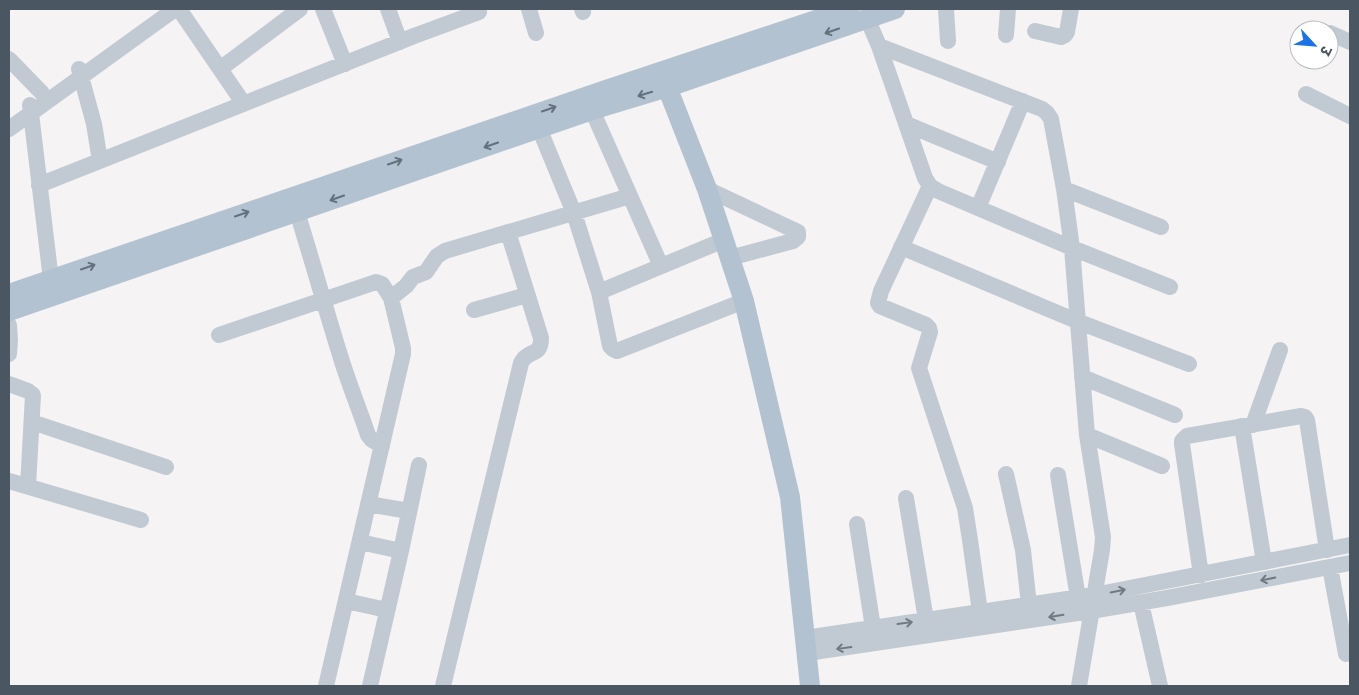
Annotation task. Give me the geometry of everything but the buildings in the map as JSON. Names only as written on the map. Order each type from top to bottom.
[{"type":"main road","points":[[9,311],[592,110],[664,79],[850,9]]},
{"type":"main road","points":[[9,294],[664,79],[895,9]]},
{"type":"main road","points":[[664,79],[706,189],[744,301],[790,497],[810,686]]},
{"type":"street","points":[[9,128],[34,103],[80,72],[158,9]]},
{"type":"street","points":[[9,117],[34,103],[175,9]]},
{"type":"street","points":[[179,9],[244,104]]},
{"type":"street","points":[[220,69],[300,9]]},
{"type":"street","points":[[323,9],[345,64]]},
{"type":"street","points":[[388,9],[400,42]]},
{"type":"street","points":[[529,9],[536,33]]},
{"type":"street","points":[[946,9],[948,41]]},
{"type":"street","points":[[1006,35],[1008,9]]},
{"type":"street","points":[[1035,31],[1061,37],[1065,35],[1071,9]]},
{"type":"street","points":[[39,185],[400,42],[449,15],[479,12]]},
{"type":"street","points":[[867,18],[879,46],[925,178],[930,186],[1072,248],[1170,287]]},
{"type":"street","points":[[879,46],[1042,109],[1051,119],[1064,188],[1072,248],[1087,435],[1104,538],[1088,602],[1079,686]]},
{"type":"street","points":[[9,59],[34,103],[39,185],[51,280]]},
{"type":"street","points":[[80,72],[94,124],[100,162]]},
{"type":"street","points":[[1306,94],[1350,116]]},
{"type":"street","points":[[978,208],[1024,102]]},
{"type":"street","points":[[592,110],[661,266]]},
{"type":"street","points":[[906,124],[998,162]]},
{"type":"street","points":[[539,128],[574,213],[599,292],[610,346],[613,349],[617,351],[744,301]]},
{"type":"street","points":[[930,186],[881,291],[878,303],[880,306],[926,325],[929,328],[930,332],[919,368],[965,508],[980,612]]},
{"type":"street","points":[[1064,188],[1161,226]]},
{"type":"street","points":[[599,292],[661,266],[727,249],[794,241],[798,237],[798,232],[706,189]]},
{"type":"street","points":[[391,298],[406,286],[413,277],[426,272],[441,253],[630,196]]},
{"type":"street","points":[[297,212],[340,357],[368,435],[382,446]]},
{"type":"street","points":[[444,686],[521,363],[524,358],[539,350],[541,346],[541,338],[508,232]]},
{"type":"street","points":[[901,247],[1079,322],[1189,364]]},
{"type":"street","points":[[218,335],[376,282],[382,284],[391,298],[403,351],[326,686]]},
{"type":"street","points":[[474,310],[527,294]]},
{"type":"street","points":[[9,325],[9,354]]},
{"type":"street","points":[[1264,562],[1248,425],[1280,350]]},
{"type":"street","points":[[1082,377],[1175,414]]},
{"type":"street","points":[[9,384],[34,395],[28,486]]},
{"type":"street","points":[[1201,575],[1182,440],[1188,436],[1301,416],[1305,417],[1327,550]]},
{"type":"street","points":[[32,422],[166,467]]},
{"type":"street","points":[[1087,435],[1162,466]]},
{"type":"street","points":[[370,686],[419,465]]},
{"type":"street","points":[[1006,474],[1023,550],[1029,605]]},
{"type":"street","points":[[1058,475],[1088,602]]},
{"type":"street","points":[[9,481],[141,520]]},
{"type":"street","points":[[906,498],[926,620]]},
{"type":"street","points":[[368,504],[409,511]]},
{"type":"street","points":[[857,524],[873,628]]},
{"type":"street","points":[[360,542],[401,551]]},
{"type":"street","points":[[806,645],[949,625],[1088,602],[1201,575],[1350,545]]},
{"type":"street","points":[[1295,556],[1298,573]]},
{"type":"street","points":[[806,645],[873,628],[926,620],[949,625],[980,612],[1029,605],[1088,602],[1141,603],[1350,563]]},
{"type":"street","points":[[1330,567],[1346,654]]},
{"type":"street","points":[[1230,569],[1234,585]]},
{"type":"street","points":[[346,601],[388,610]]},
{"type":"street","points":[[1141,603],[1160,686]]}]
